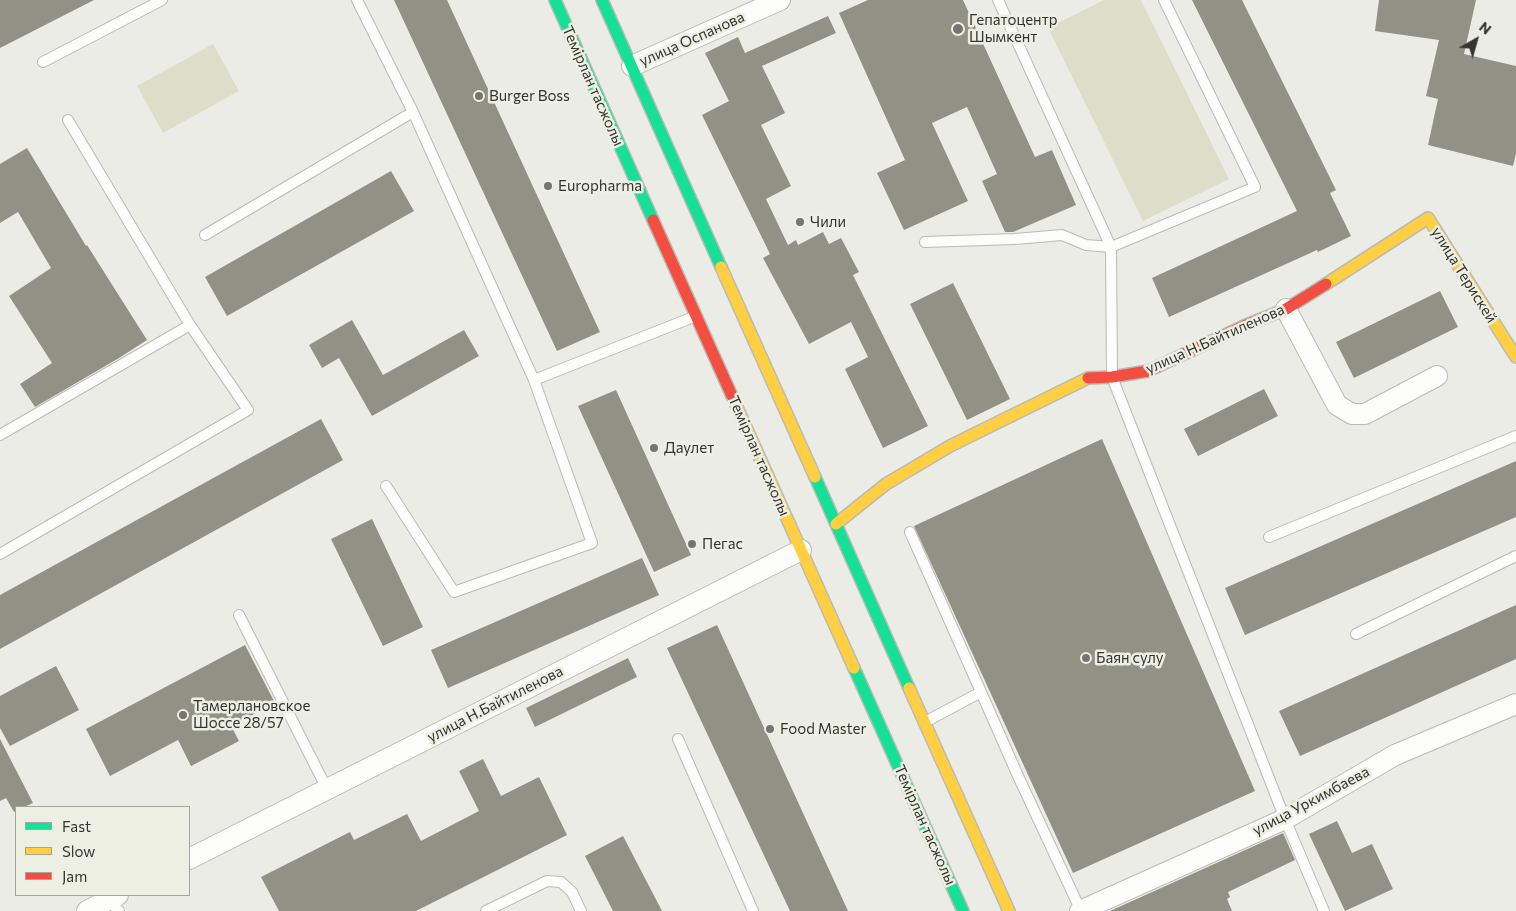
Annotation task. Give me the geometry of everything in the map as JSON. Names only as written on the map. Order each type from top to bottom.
[{"type":"main road","name":"Темірлан тасжолы","points":[[555,0],[963,911]]},
{"type":"main road","points":[[602,0],[1009,911]]},
{"type":"main road","name":"улица Н.Байтиленова","points":[[836,524],[886,484],[950,446],[1088,378],[1112,377],[1148,371],[1246,325],[1286,309],[1428,218]]},
{"type":"main road","name":"улица Терискей","points":[[1428,218],[1516,357]]},
{"type":"street","name":"улица Оспанова","points":[[632,66],[779,0]]},
{"type":"street","points":[[1286,309],[1337,405],[1352,414],[1365,414],[1437,376]]},
{"type":"street","name":"улица Н.Байтиленова","points":[[190,858],[801,550]]},
{"type":"street","name":"улица Уркимбаева","points":[[1080,911],[1285,818],[1395,755],[1516,704]]},
{"type":"street","points":[[87,911],[115,902]]},
{"type":"lane","points":[[43,62],[162,0]]},
{"type":"lane","points":[[357,0],[413,112],[534,380],[592,543],[454,592],[386,486]]},
{"type":"lane","points":[[998,0],[1111,246],[1112,377],[1285,818],[1324,911]]},
{"type":"lane","points":[[925,242],[1015,239],[1062,235],[1086,245],[1111,246],[1255,187],[1164,0]]},
{"type":"lane","points":[[205,235],[413,112]]},
{"type":"lane","points":[[0,554],[248,410],[190,326],[68,120]]},
{"type":"lane","points":[[534,380],[696,316]]},
{"type":"lane","points":[[0,435],[190,326]]},
{"type":"lane","points":[[1270,537],[1516,436]]},
{"type":"lane","points":[[910,532],[1080,911]]},
{"type":"lane","points":[[1356,634],[1516,556]]},
{"type":"lane","points":[[239,616],[327,789]]},
{"type":"lane","points":[[924,722],[981,692]]},
{"type":"lane","points":[[678,739],[753,911]]},
{"type":"lane","points":[[486,911],[547,881],[561,882],[572,892],[581,911]]},
{"type":"green space","points":[[1104,0],[1141,0],[1229,179],[1143,221],[1048,28]]},
{"type":"green space","points":[[213,44],[239,91],[163,133],[137,86]]},
{"type":"building","points":[[0,0],[94,0],[0,48]]},
{"type":"building","points":[[394,0],[447,0],[600,332],[557,351]]},
{"type":"building","points":[[868,0],[963,0],[1035,157],[1052,150],[1076,205],[1013,232],[1005,232],[982,181],[997,174],[967,107],[932,123],[968,201],[904,230],[877,173],[905,160],[839,13]]},
{"type":"building","points":[[1192,0],[1242,0],[1336,190],[1330,193],[1351,236],[1169,317],[1152,278],[1297,211]]},
{"type":"building","points":[[1379,0],[1476,0],[1464,54],[1516,66],[1516,153],[1513,166],[1428,145],[1438,99],[1426,96],[1439,40],[1375,31]]},
{"type":"building","points":[[828,16],[836,33],[762,66],[785,113],[761,125],[791,186],[766,199],[788,245],[796,240],[798,245],[823,232],[829,244],[841,238],[859,272],[853,275],[928,426],[883,448],[845,369],[868,357],[851,322],[809,344],[763,258],[770,254],[702,115],[729,101],[705,53],[738,37],[745,53]]},
{"type":"building","points":[[27,148],[86,246],[147,340],[35,407],[20,384],[52,363],[9,296],[51,268],[18,212],[0,223],[0,164]]},
{"type":"building","points":[[391,171],[414,211],[227,316],[205,277]]},
{"type":"building","points":[[953,283],[1010,399],[967,420],[910,304]]},
{"type":"building","points":[[1440,291],[1458,327],[1354,378],[1336,342]]},
{"type":"building","points":[[352,320],[383,375],[464,330],[479,356],[372,416],[339,358],[322,368],[309,345]]},
{"type":"building","points":[[1264,389],[1278,416],[1198,456],[1184,429]]},
{"type":"building","points":[[616,390],[691,555],[654,572],[578,406]]},
{"type":"building","points":[[321,419],[343,460],[0,649],[0,595]]},
{"type":"building","name":"Баян сулу","points":[[1102,439],[1255,791],[1073,873],[914,526]]},
{"type":"building","points":[[1516,461],[1516,517],[1245,635],[1225,588]]},
{"type":"building","points":[[372,519],[423,627],[383,646],[331,539]]},
{"type":"building","points":[[642,558],[659,595],[448,688],[431,650]]},
{"type":"building","points":[[1516,605],[1516,659],[1300,756],[1279,711]]},
{"type":"building","points":[[717,625],[848,911],[790,911],[667,648]]},
{"type":"building","name":"Тамерлановское Шоссе 28/57","points":[[245,645],[275,703],[231,726],[239,741],[191,766],[178,740],[110,776],[86,729]]},
{"type":"building","points":[[628,658],[637,677],[535,727],[526,708]]},
{"type":"building","points":[[56,666],[79,710],[10,746],[0,728],[0,696]]},
{"type":"building","points":[[0,739],[33,803],[26,806],[15,806],[14,812],[6,798],[0,801]]},
{"type":"building","points":[[483,759],[501,796],[539,777],[567,835],[416,911],[279,911],[261,877],[350,832],[354,840],[407,814],[421,841],[479,811],[459,771]]},
{"type":"building","points":[[1337,821],[1352,853],[1372,844],[1393,889],[1345,911],[1309,834]]},
{"type":"building","points":[[1283,833],[1295,860],[1228,892],[1230,897],[1227,899],[1232,911],[1110,911]]},
{"type":"building","points":[[623,836],[662,911],[613,911],[585,856]]},
{"type":"traffic: fast","points":[[555,0],[653,220]]},
{"type":"traffic: fast","points":[[602,0],[721,267]]},
{"type":"traffic: fast","points":[[815,477],[909,688]]},
{"type":"traffic: fast","points":[[854,668],[963,911]]},
{"type":"traffic: slow","points":[[1326,284],[1428,218],[1516,357]]},
{"type":"traffic: slow","points":[[721,267],[815,477]]},
{"type":"traffic: slow","points":[[836,524],[886,484],[950,446],[1088,378]]},
{"type":"traffic: slow","points":[[732,396],[854,668]]},
{"type":"traffic: slow","points":[[909,688],[1009,911]]},
{"type":"traffic: jam","points":[[653,220],[732,396]]},
{"type":"traffic: jam","points":[[1088,378],[1112,377],[1148,371],[1246,325],[1286,309],[1326,284]]},
{"type":"place","name":"Гепатоцентр Шымкент","points":[[958,29]]},
{"type":"place","name":"Burger Boss","points":[[479,96]]},
{"type":"place","name":"Europharma","points":[[548,186]]},
{"type":"place","name":"Чили","points":[[800,222]]},
{"type":"place","name":"Даулет","points":[[654,448]]},
{"type":"place","name":"Пегас","points":[[692,544]]},
{"type":"place","name":"Баян сулу","points":[[1086,658]]},
{"type":"place","name":"Тамерлановское Шоссе 28/57","points":[[183,715]]},
{"type":"place","name":"Food Master","points":[[770,729]]}]
